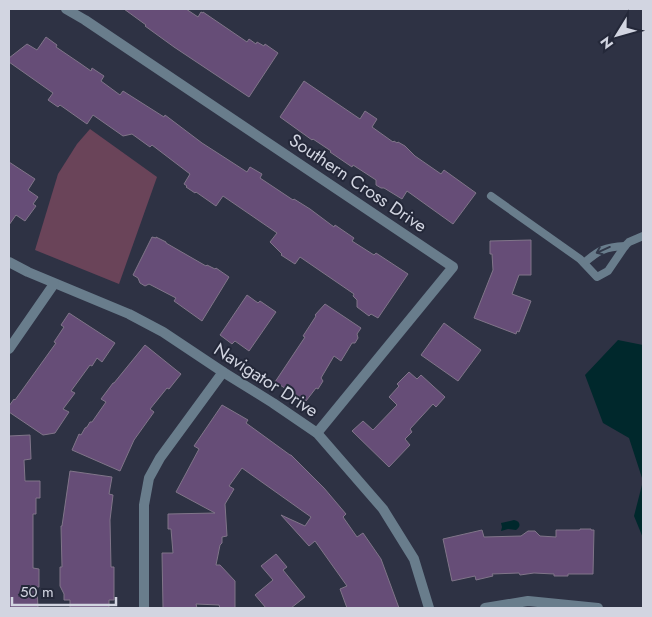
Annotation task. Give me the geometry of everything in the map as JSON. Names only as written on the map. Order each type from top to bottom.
[{"type":"street","name":"Southern Cross Drive","points":[[66,9],[86,20],[453,267],[317,433]]},
{"type":"street","name":"Navigator Drive","points":[[9,262],[54,284],[129,314],[163,332],[223,372],[273,402],[317,433],[383,509],[414,558],[429,608]]},
{"type":"street","points":[[9,348],[54,284]]},
{"type":"street","points":[[144,608],[144,505],[148,478],[160,458],[223,372]]},
{"type":"street","points":[[485,608],[528,601],[598,608]]},
{"type":"lane","points":[[491,196],[580,259],[597,277],[608,271],[629,242],[643,236]]},
{"type":"lane","points":[[584,263],[596,252],[610,247],[625,246]]},
{"type":"shaded area","points":[[90,129],[157,177],[119,284],[35,250],[58,174],[77,144]]},
{"type":"shaded area","points":[[618,340],[643,345],[643,481],[629,438],[603,423],[585,375]]},
{"type":"shaded area","points":[[643,481],[643,538],[634,516]]},
{"type":"shaded area","points":[[514,520],[519,523],[518,529],[501,531],[501,523]]},
{"type":"building","points":[[124,9],[186,9],[198,17],[203,12],[247,42],[249,39],[256,44],[257,42],[264,46],[265,44],[278,53],[249,97],[174,47]]},
{"type":"building","points":[[46,37],[57,45],[56,47],[91,71],[92,68],[104,76],[101,81],[120,95],[123,91],[164,117],[165,115],[202,143],[247,172],[250,167],[262,174],[260,178],[354,238],[352,241],[374,255],[376,253],[408,274],[378,318],[371,314],[369,316],[357,307],[357,300],[353,296],[354,294],[300,257],[295,264],[281,255],[270,242],[277,233],[223,196],[216,206],[186,187],[184,184],[190,174],[152,145],[150,147],[132,134],[123,136],[93,115],[87,124],[60,105],[58,107],[48,100],[53,93],[9,62],[9,58],[27,44],[37,50]]},
{"type":"building","points":[[304,81],[360,119],[365,111],[377,119],[372,127],[393,142],[398,142],[405,146],[415,156],[441,174],[444,170],[476,193],[453,224],[407,191],[402,199],[376,185],[376,180],[353,165],[352,167],[280,117]]},
{"type":"building","points":[[9,162],[35,179],[28,190],[38,197],[33,204],[36,206],[25,221],[16,215],[9,225]]},
{"type":"building","points":[[152,237],[166,242],[206,266],[216,268],[229,277],[202,321],[174,301],[176,298],[149,284],[145,286],[133,275]]},
{"type":"building","points":[[531,240],[531,275],[519,275],[512,294],[531,301],[519,332],[517,331],[516,334],[474,318],[493,270],[490,241]]},
{"type":"building","points":[[247,295],[276,312],[249,351],[235,341],[232,344],[220,335]]},
{"type":"building","points":[[325,304],[361,328],[355,343],[352,343],[341,361],[334,356],[321,378],[323,381],[306,401],[275,382],[305,337],[303,336],[315,315]]},
{"type":"building","points":[[69,313],[115,343],[102,362],[97,358],[92,366],[90,365],[71,391],[75,393],[63,409],[69,412],[55,433],[43,435],[9,412],[9,406],[56,343],[54,342],[64,327],[61,325]]},
{"type":"building","points":[[444,323],[481,350],[458,381],[421,355]]},
{"type":"building","points":[[145,345],[181,374],[150,409],[154,412],[134,440],[120,471],[72,450],[79,434],[81,435],[90,422],[92,422],[106,402],[101,399]]},
{"type":"building","points":[[409,372],[417,379],[421,375],[445,397],[436,407],[433,404],[410,429],[412,432],[405,439],[410,445],[389,467],[352,431],[363,421],[373,430],[397,405],[389,397],[399,386],[397,384]]},
{"type":"building","points":[[222,405],[248,420],[246,423],[291,455],[324,488],[346,514],[343,517],[357,537],[363,533],[381,559],[399,608],[347,608],[340,589],[347,586],[315,541],[309,546],[281,515],[305,526],[311,517],[242,468],[229,486],[234,489],[225,504],[227,536],[222,537],[216,565],[220,565],[235,581],[235,608],[220,608],[219,605],[196,604],[197,608],[163,608],[162,553],[173,553],[171,529],[168,529],[168,514],[215,513],[176,492],[199,449],[194,446]]},
{"type":"building","points":[[30,435],[31,459],[24,460],[25,481],[40,481],[40,498],[36,498],[36,514],[33,514],[33,568],[39,569],[39,587],[37,587],[38,608],[9,608],[9,436]]},
{"type":"building","points":[[70,471],[112,477],[109,494],[113,495],[110,520],[111,567],[114,567],[114,600],[109,600],[109,608],[70,608],[70,600],[64,600],[64,594],[60,586],[60,567],[62,567],[61,526]]},
{"type":"building","points":[[482,530],[484,537],[521,536],[528,531],[535,531],[540,536],[556,537],[556,530],[594,530],[593,574],[554,576],[554,574],[534,573],[520,575],[519,573],[492,574],[493,576],[476,580],[475,576],[452,581],[443,539]]},
{"type":"building","points":[[276,554],[287,567],[283,570],[305,597],[291,608],[266,608],[255,595],[273,580],[261,566]]}]
